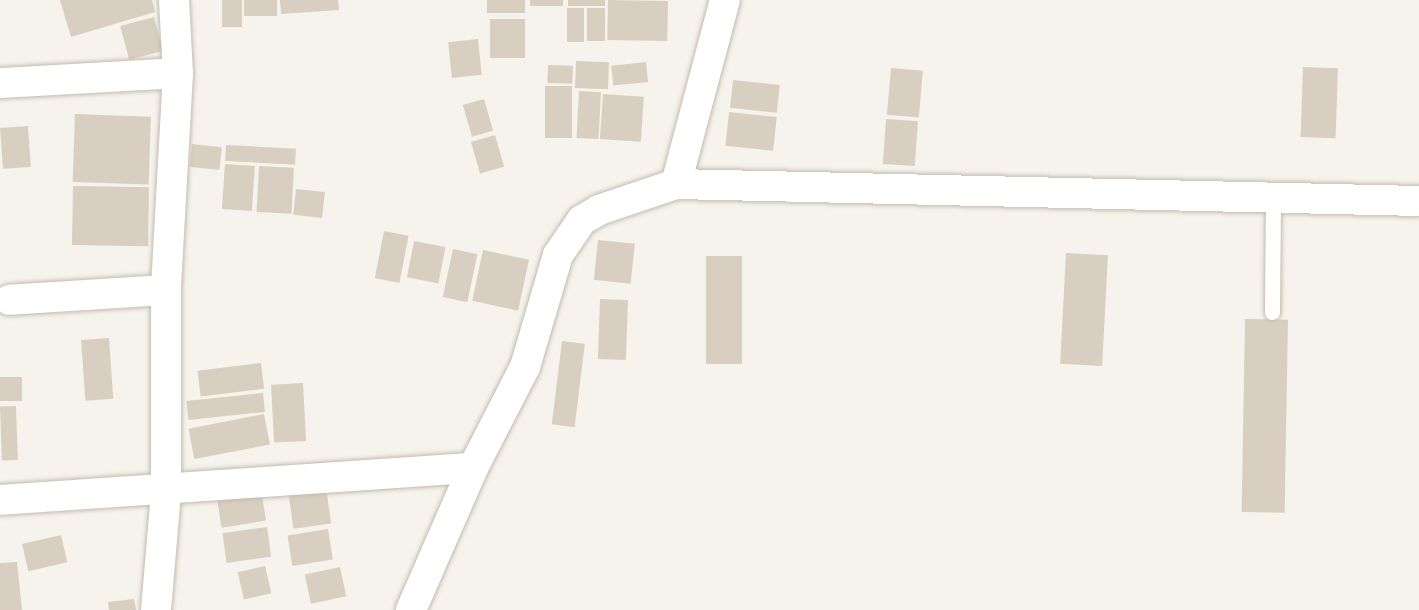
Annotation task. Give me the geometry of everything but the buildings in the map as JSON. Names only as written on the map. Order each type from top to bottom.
[{"type":"street","points":[[156,610],[166,493],[166,290],[178,73],[174,0]]},
{"type":"street","points":[[676,184],[725,0]]},
{"type":"street","points":[[0,83],[178,73]]},
{"type":"street","points":[[411,610],[473,468],[525,367],[567,236],[599,210],[676,184],[1419,201]]},
{"type":"street","points":[[9,300],[166,290]]},
{"type":"street","points":[[0,500],[166,493],[351,472],[473,468]]},
{"type":"lane","points":[[1272,312],[1273,198]]}]
